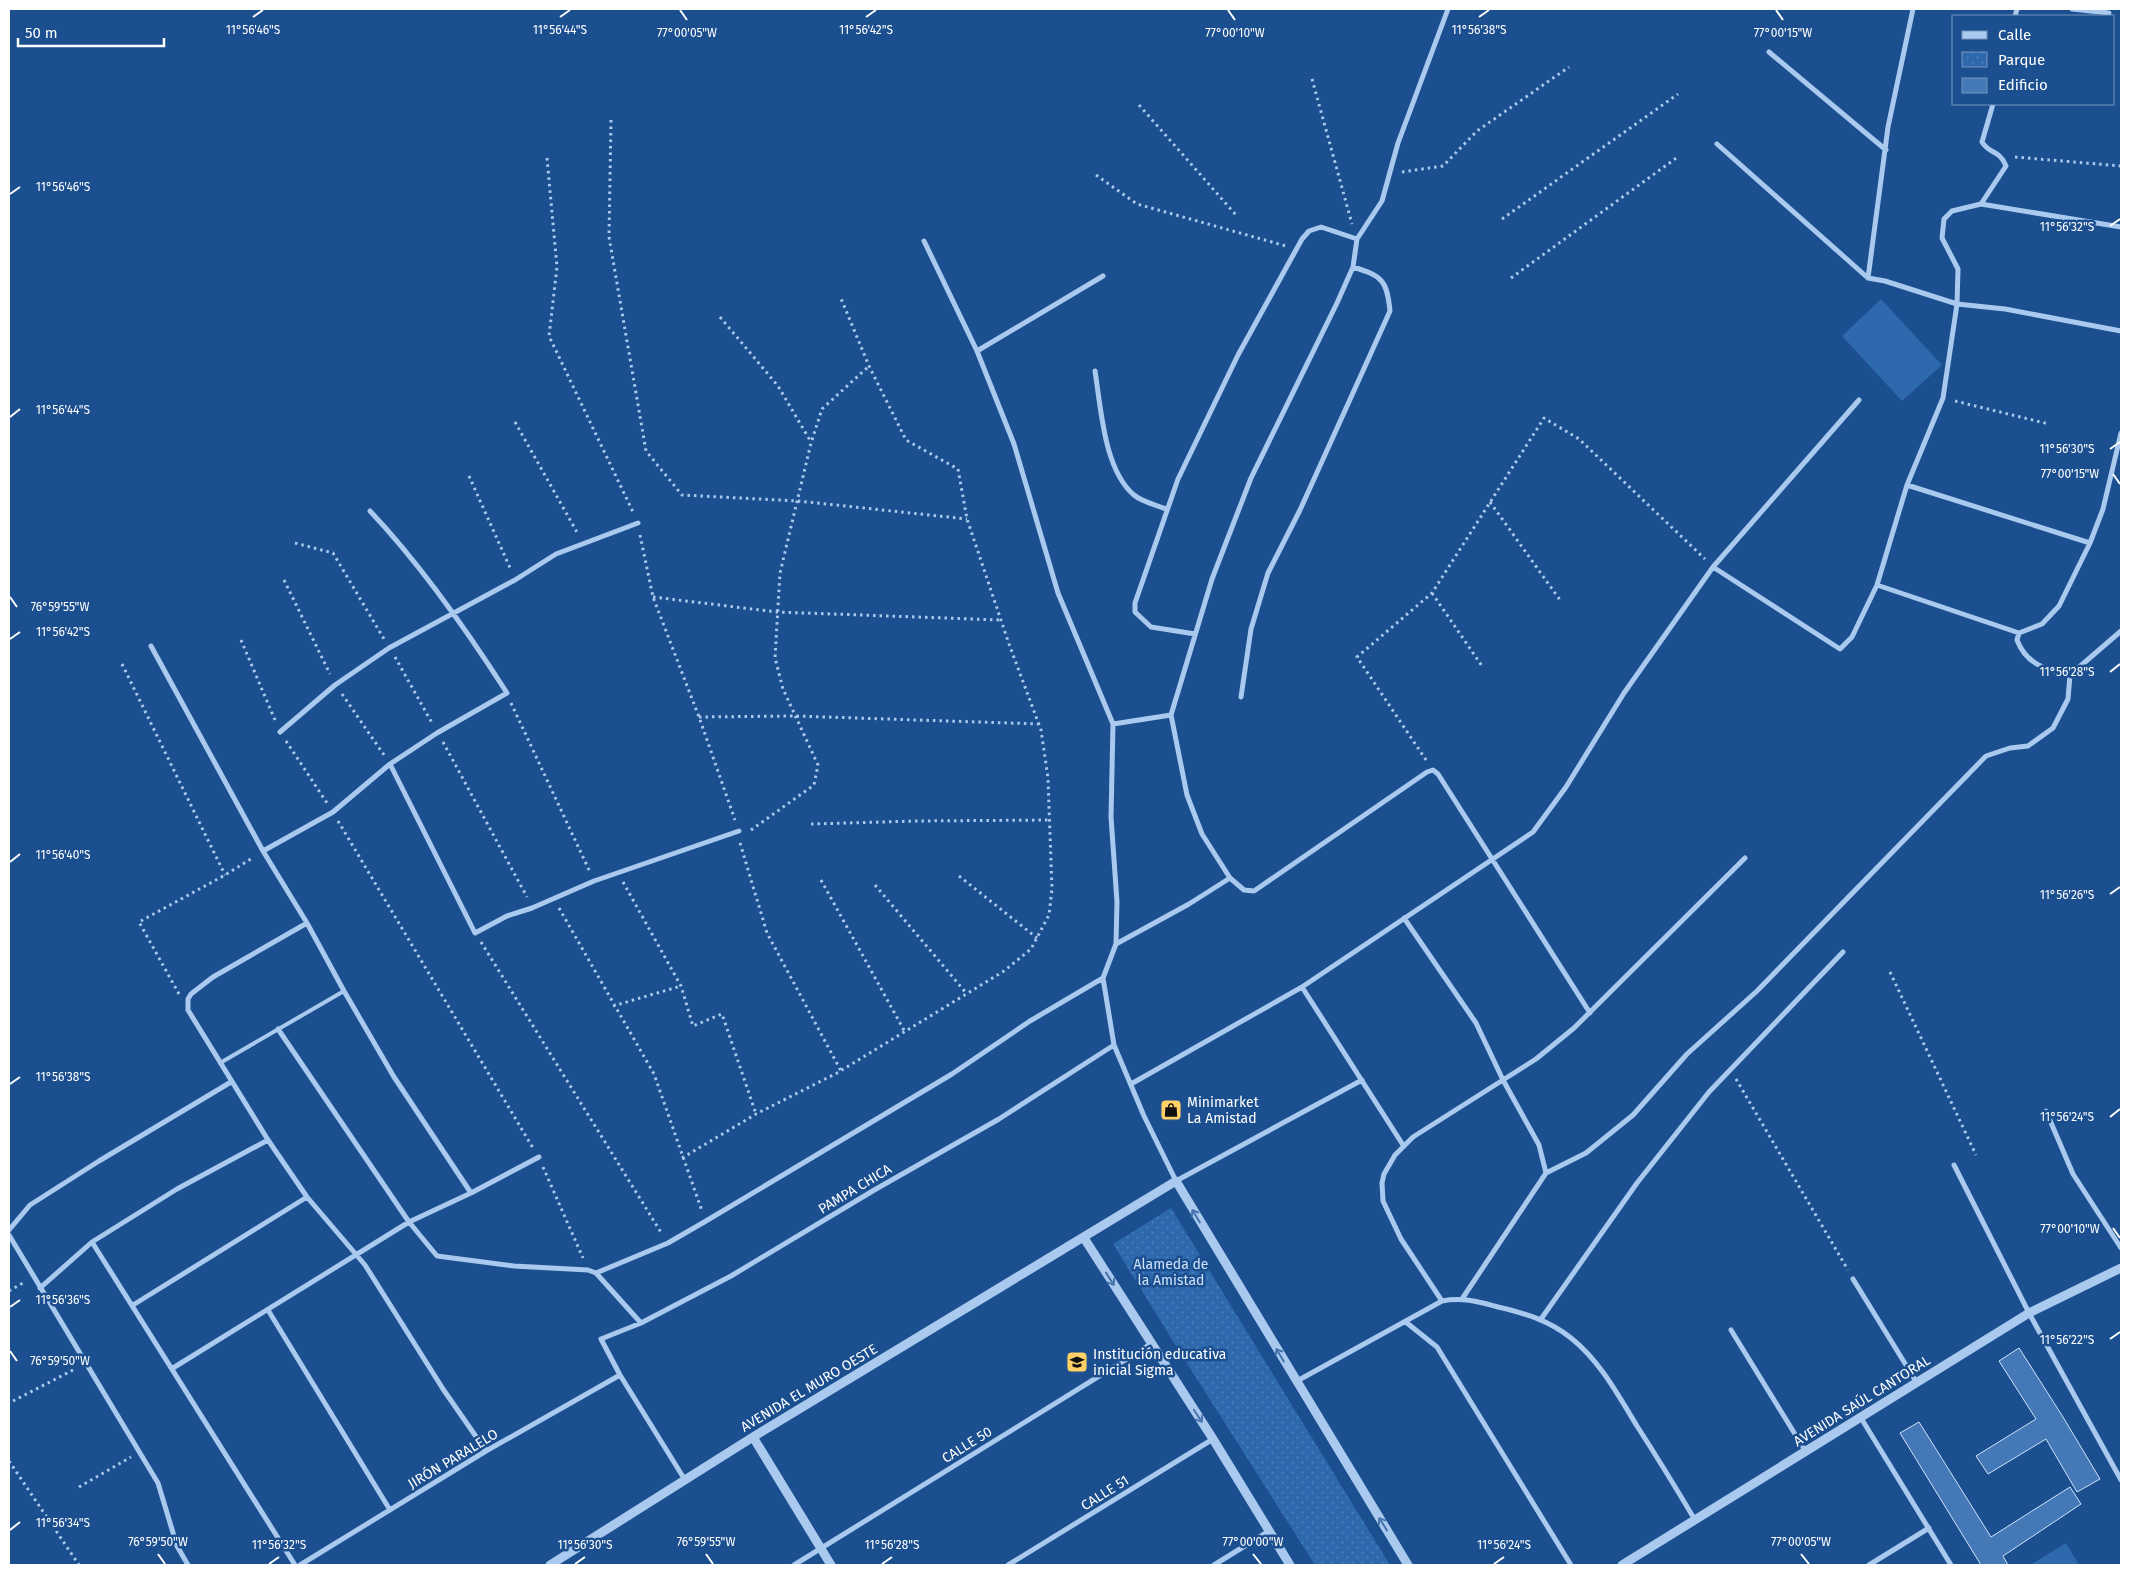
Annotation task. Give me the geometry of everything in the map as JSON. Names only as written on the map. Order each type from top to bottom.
[{"type":"street","points":[[1448,9],[1398,143],[1382,201],[1356,240],[1353,267],[1311,358],[1251,478],[1212,579],[1171,715],[1187,795],[1202,834],[1230,878],[1244,890],[1254,891],[1427,772],[1432,770],[1438,774],[1494,859],[1590,1013]]},
{"type":"street","points":[[1868,278],[1888,127],[1913,9]]},
{"type":"street","points":[[2072,9],[2110,13]]},
{"type":"street","points":[[1769,52],[1886,150]]},
{"type":"street","points":[[1982,204],[2006,166],[2002,156],[1989,150],[1982,142],[1992,105]]},
{"type":"street","points":[[1717,144],[1868,278],[1885,280],[1958,304],[2005,309],[2121,331]]},
{"type":"street","points":[[1712,566],[1840,649],[1852,637],[1878,584],[1907,484],[1943,398],[1958,304],[1958,269],[1942,238],[1944,219],[1952,211],[1982,204],[2121,227]]},
{"type":"street","points":[[1195,634],[1151,627],[1135,612],[1135,603],[1166,509],[1178,479],[1238,355],[1302,239],[1309,231],[1321,227],[1356,240]]},
{"type":"street","points":[[924,242],[977,351],[1014,444],[1058,593],[1113,724],[1111,817],[1117,902],[1116,944],[1104,978],[1114,1045],[1144,1116],[1176,1181],[1408,1565]]},
{"type":"street","points":[[1241,697],[1252,629],[1268,573],[1300,510],[1390,311],[1388,289],[1373,273],[1353,267]]},
{"type":"street","points":[[977,351],[1103,276]]},
{"type":"street","points":[[1095,371],[1110,454],[1117,473],[1135,496],[1166,509]]},
{"type":"street","points":[[1131,1084],[1302,986],[1534,832],[1566,787],[1624,693],[1712,566],[1858,400]]},
{"type":"street","points":[[1878,584],[2019,633],[2042,624],[2059,606],[2090,543],[2103,510],[2121,433]]},
{"type":"street","points":[[1907,484],[2090,543]]},
{"type":"street","points":[[263,852],[333,812],[390,764],[437,732],[507,693],[453,612],[393,535],[370,511]]},
{"type":"street","points":[[280,732],[335,685],[390,648],[453,612],[515,580],[556,554],[638,523]]},
{"type":"street","points":[[1462,1299],[1546,1173],[1586,1153],[1633,1115],[1687,1054],[1757,991],[1986,756],[2010,748],[2028,746],[2053,728],[2068,699],[2070,675],[2121,631]]},
{"type":"street","points":[[2019,633],[2017,640],[2027,658],[2037,666],[2052,672],[2070,675]]},
{"type":"street","points":[[151,646],[263,852],[307,922],[344,991],[394,1077],[471,1193]]},
{"type":"street","points":[[1113,724],[1171,715]]},
{"type":"street","points":[[390,764],[475,933],[507,916],[532,908],[617,873],[739,831]]},
{"type":"street","points":[[1442,1301],[1401,1239],[1383,1201],[1382,1183],[1384,1174],[1395,1155],[1403,1145],[1423,1129],[1536,1059],[1590,1013],[1745,858]]},
{"type":"street","points":[[1116,944],[1189,904],[1230,878]]},
{"type":"street","points":[[1404,918],[1476,1023],[1503,1080],[1539,1145],[1546,1173]]},
{"type":"street","points":[[307,922],[214,976],[191,994],[187,1005],[190,1015],[268,1140],[308,1197],[358,1255],[443,1389],[486,1451]]},
{"type":"street","points":[[1541,1319],[1637,1183],[1709,1092],[1843,952]]},
{"type":"street","points":[[596,1273],[668,1242],[706,1221],[952,1074],[1030,1022],[1104,978]]},
{"type":"street","points":[[1302,986],[1403,1145]]},
{"type":"street","points":[[278,1029],[409,1222],[433,1252],[444,1258],[514,1266],[588,1270],[596,1273],[641,1323]]},
{"type":"street","name":"PAMPA CHICA","points":[[620,1375],[601,1339],[641,1323],[731,1276],[876,1189],[999,1119],[1114,1045]]},
{"type":"street","points":[[1176,1181],[1362,1080]]},
{"type":"street","points":[[9,1230],[30,1206],[99,1160],[231,1082]]},
{"type":"street","points":[[2046,1111],[2073,1174],[2121,1248]]},
{"type":"street","points":[[40,1288],[92,1242],[177,1190],[268,1140]]},
{"type":"street","points":[[173,1368],[409,1222],[471,1193],[539,1157]]},
{"type":"street","points":[[1954,1165],[2029,1313],[2121,1480]]},
{"type":"street","name":"AVENIDA EL MURO OESTE","points":[[550,1565],[753,1437],[1176,1181]]},
{"type":"street","points":[[134,1305],[308,1197]]},
{"type":"street","points":[[9,1235],[158,1483],[177,1546],[188,1565]]},
{"type":"street","points":[[1084,1238],[1213,1439],[1290,1565]]},
{"type":"street","points":[[92,1242],[134,1305],[295,1565]]},
{"type":"street","name":"AVENIDA SAÚL CANTORAL","points":[[1622,1565],[2029,1313],[2121,1268]]},
{"type":"street","points":[[1853,1279],[1918,1383]]},
{"type":"street","points":[[1296,1382],[1442,1301],[1462,1299],[1522,1312],[1541,1319],[1572,1338],[1611,1382],[1695,1520]]},
{"type":"street","points":[[268,1310],[390,1510]]},
{"type":"street","points":[[1406,1322],[1437,1347],[1572,1565]]},
{"type":"street","points":[[1731,1330],[1806,1452]]},
{"type":"street","name":"CALLE 50","points":[[794,1565],[1152,1344]]},
{"type":"street","points":[[620,1375],[685,1480]]},
{"type":"street","name":"JIRÓN PARALELO","points":[[300,1565],[486,1451],[620,1375]]},
{"type":"street","points":[[1861,1418],[1951,1565]]},
{"type":"street","points":[[753,1437],[831,1565]]},
{"type":"street","name":"CALLE 51","points":[[1008,1565],[1213,1439]]},
{"type":"street","points":[[1869,1565],[1929,1528]]},
{"type":"street","points":[[1214,1565],[1269,1531]]},
{"type":"lane","points":[[220,1063],[344,991]]},
{"type":"path","points":[[1390,174],[1443,166],[1477,131],[1569,67]]},
{"type":"path","points":[[1312,79],[1356,240]]},
{"type":"path","points":[[1502,219],[1678,94]]},
{"type":"path","points":[[1139,105],[1236,214]]},
{"type":"path","points":[[611,120],[609,237],[646,451],[682,495],[798,501],[966,519]]},
{"type":"path","points":[[1511,278],[1679,156]]},
{"type":"path","points":[[2002,156],[2121,166]]},
{"type":"path","points":[[547,158],[557,267],[549,336],[638,523],[653,597],[699,717],[739,831],[739,839],[767,934],[841,1071]]},
{"type":"path","points":[[1096,175],[1137,204],[1296,249]]},
{"type":"path","points":[[682,1158],[756,1114],[841,1071],[1004,971],[1030,950],[1049,915],[1052,889],[1048,778],[1038,724],[966,519],[958,469],[906,440],[869,366],[840,296]]},
{"type":"path","points":[[720,317],[778,386],[812,443]]},
{"type":"path","points":[[739,839],[814,785],[818,765],[783,689],[774,658],[780,573],[822,409],[869,366]]},
{"type":"path","points":[[1943,398],[2049,424]]},
{"type":"path","points":[[1432,770],[1357,657],[1432,593],[1544,418],[1578,439],[1712,566]]},
{"type":"path","points":[[515,422],[583,543]]},
{"type":"path","points":[[469,476],[515,580]]},
{"type":"path","points":[[1490,502],[1560,600]]},
{"type":"path","points":[[295,543],[333,553],[390,648],[532,908]]},
{"type":"path","points":[[1432,593],[1482,666]]},
{"type":"path","points":[[653,597],[777,612],[1000,620]]},
{"type":"path","points":[[122,664],[225,875]]},
{"type":"path","points":[[507,693],[594,882]]},
{"type":"path","points":[[699,717],[795,716],[1038,724]]},
{"type":"path","points":[[333,812],[539,1157],[588,1270]]},
{"type":"path","points":[[811,824],[1049,820]]},
{"type":"path","points":[[190,1015],[139,922],[263,852]]},
{"type":"path","points":[[617,873],[681,986],[693,1026],[722,1014],[756,1114]]},
{"type":"path","points":[[959,876],[1037,938]]},
{"type":"path","points":[[821,880],[905,1032]]},
{"type":"path","points":[[875,885],[967,994]]},
{"type":"path","points":[[553,899],[613,1006],[654,1074],[682,1158],[706,1221]]},
{"type":"path","points":[[475,933],[668,1242]]},
{"type":"path","points":[[1890,972],[1976,1155]]},
{"type":"path","points":[[613,1006],[681,986]]},
{"type":"path","points":[[1730,1070],[1853,1279]]},
{"type":"path","points":[[9,1291],[34,1277]]},
{"type":"path","points":[[13,1401],[87,1364]]},
{"type":"path","points":[[79,1486],[140,1452]]},
{"type":"path","points":[[9,1461],[79,1565]]},
{"type":"green space","points":[[1881,299],[1942,365],[1902,401],[1842,336]]},
{"type":"green space","name":"Alameda de la Amistad","points":[[1171,1208],[1390,1565],[1315,1565],[1113,1244]]},
{"type":"green space","points":[[2066,1543],[2079,1565],[2030,1565]]},
{"type":"building","points":[[2019,1348],[2100,1479],[2077,1492],[2046,1439],[1988,1474],[1976,1456],[2036,1419],[1999,1361]]},
{"type":"building","points":[[1919,1422],[1991,1537],[2070,1487],[2081,1504],[2003,1556],[2008,1565],[1981,1565],[1900,1433]]},
{"type":"place","name":"Minimarket La Amistad","points":[[1171,1110]]},
{"type":"place","name":"Institución educativa inicial Sigma","points":[[1077,1362]]}]
